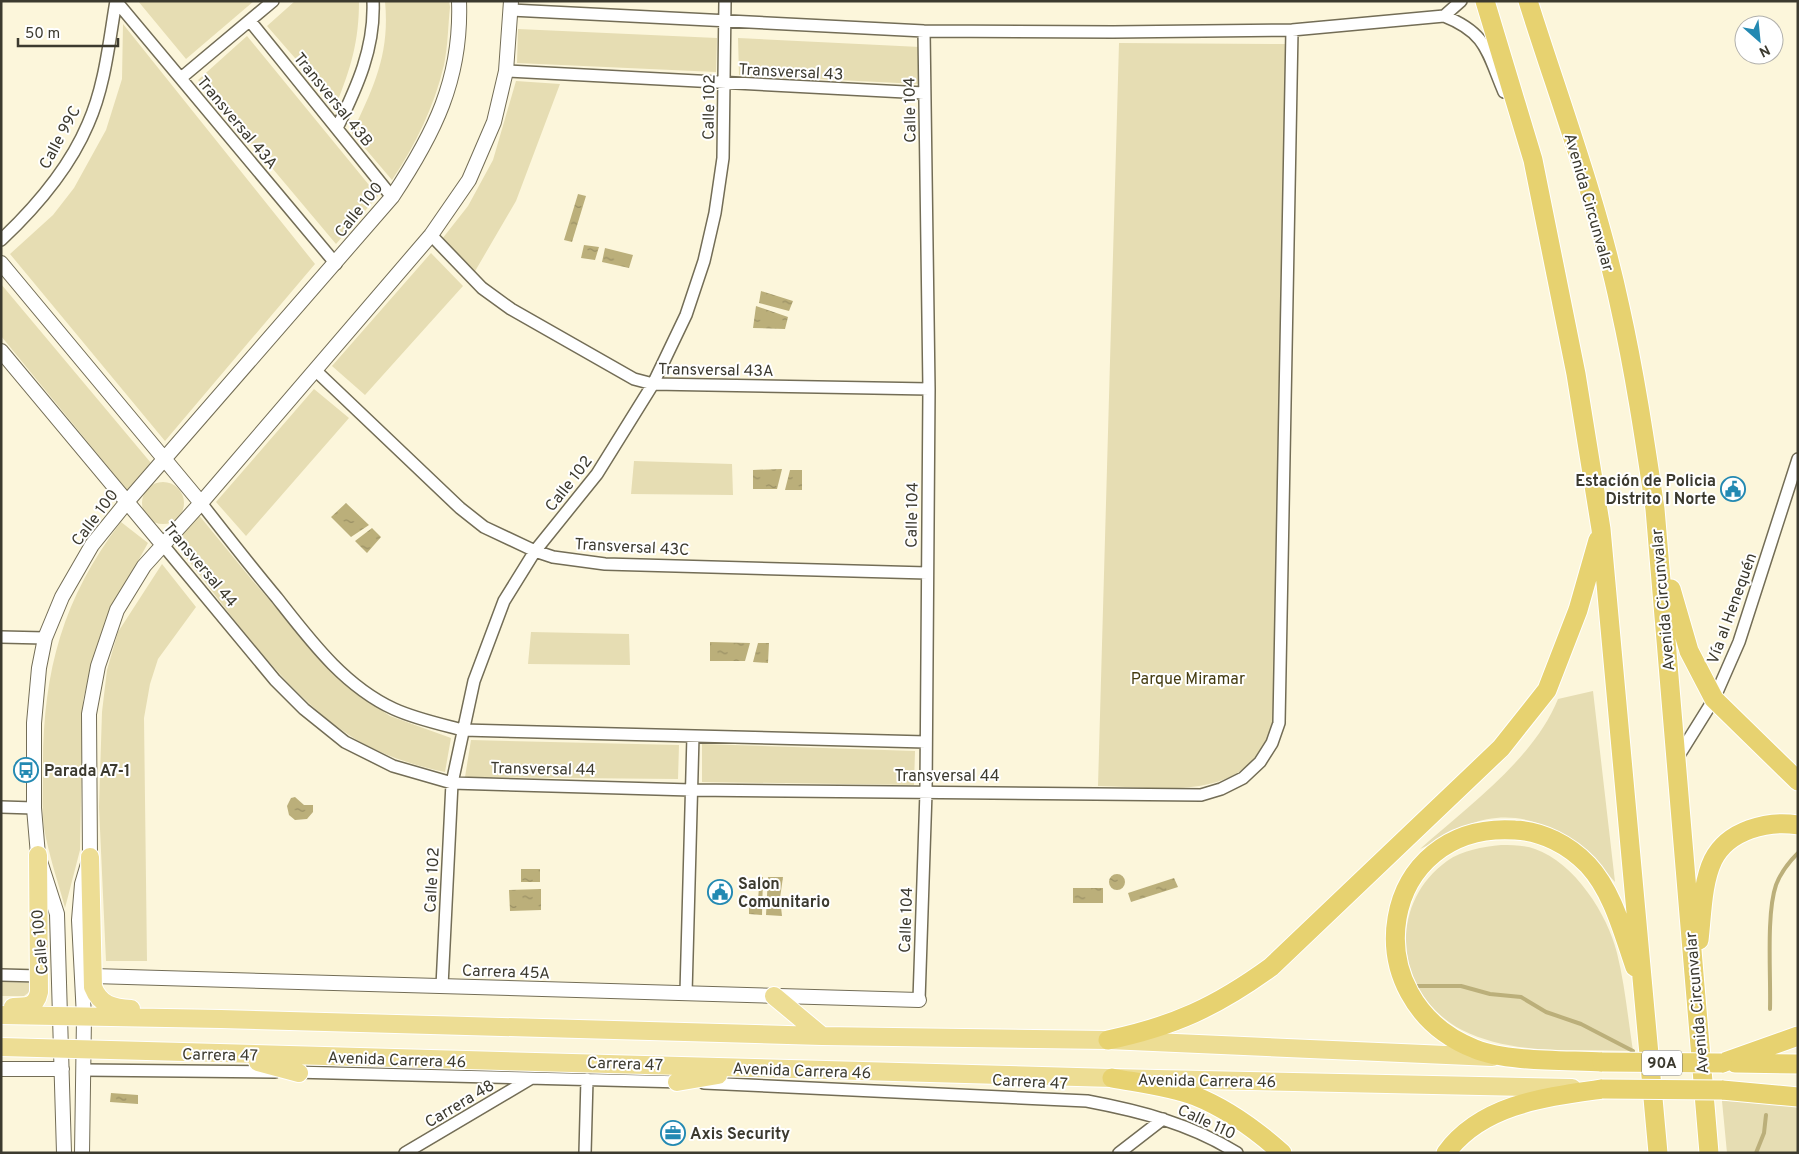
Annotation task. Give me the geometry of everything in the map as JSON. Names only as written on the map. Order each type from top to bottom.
[{"type":"highway","points":[[1485,1],[1526,137],[1576,374],[1601,529],[1645,994],[1657,1152]]},
{"type":"highway","name":"Avenida Circunvalar","points":[[1528,1],[1588,188],[1620,306],[1655,509],[1709,1153]]},
{"type":"highway","points":[[1655,509],[1682,633],[1698,672],[1714,699],[1798,781]]},
{"type":"highway","points":[[1108,1040],[1142,1033],[1195,1014],[1237,992],[1271,967],[1501,748],[1546,690],[1578,610],[1601,529]]},
{"type":"highway","points":[[1694,981],[1704,897],[1713,860],[1719,850],[1733,838],[1750,829],[1775,823],[1798,825]]},
{"type":"highway","points":[[1602,1062],[1498,1056],[1476,1050],[1457,1041],[1432,1022],[1412,999],[1404,984],[1395,954],[1397,918],[1406,888],[1413,876],[1437,852],[1450,843],[1482,831],[1520,830],[1540,834],[1563,845],[1589,866],[1609,899],[1645,994]]},
{"type":"highway","points":[[1722,1063],[1798,1036]]},
{"type":"highway","name":"90A","points":[[1602,1062],[1798,1064]]},
{"type":"highway","points":[[1112,1078],[1194,1095],[1223,1108],[1248,1124],[1282,1153]]},
{"type":"highway","points":[[1446,1153],[1459,1136],[1499,1111],[1543,1097],[1602,1089]]},
{"type":"highway","name":"90A","points":[[1602,1089],[1798,1092]]},
{"type":"highway","points":[[1722,1090],[1798,1097]]},
{"type":"main road","points":[[1,1007],[28,1007],[34,1004],[39,992],[38,855]]},
{"type":"main road","points":[[90,857],[93,987],[97,996],[110,1006],[145,1010],[214,1012],[221,1019]]},
{"type":"main road","points":[[774,996],[822,1036]]},
{"type":"main road","name":"Avenida Carrera 46","points":[[1,1015],[221,1019],[822,1036],[1108,1040],[1602,1062]]},
{"type":"main road","name":"Avenida Carrera 46","points":[[1,1048],[760,1069],[1602,1089]]},
{"type":"main road","points":[[229,1054],[299,1072]]},
{"type":"main road","points":[[677,1082],[760,1069]]},
{"type":"street","name":"Transversal 43A","points":[[116,1],[336,264]]},
{"type":"street","name":"Calle 99C","points":[[1,240],[45,194],[88,124],[104,73],[116,1]]},
{"type":"street","points":[[181,78],[273,1]]},
{"type":"street","points":[[337,128],[358,85],[367,58],[374,24],[373,1]]},
{"type":"street","name":"Calle 100","points":[[64,1153],[57,914],[38,855],[34,808],[34,723],[39,668],[45,638],[62,596],[92,546],[126,503],[336,264],[392,197],[421,153],[440,114],[457,55],[459,1]]},
{"type":"street","name":"Calle 102","points":[[442,986],[452,783],[474,681],[504,601],[535,551],[597,474],[653,384],[686,315],[704,260],[715,214],[723,158],[725,84],[724,1]]},
{"type":"street","points":[[1444,16],[1461,1]]},
{"type":"street","points":[[82,1153],[84,1017],[79,920],[82,884],[90,857],[89,714],[98,666],[117,610],[144,566],[201,503],[431,235],[469,180],[494,122],[506,71],[511,6],[552,14],[724,20],[924,31],[1113,32],[1292,30],[1444,16],[1464,24],[1483,42],[1526,137]]},
{"type":"street","name":"Transversal 43B","points":[[250,21],[392,197]]},
{"type":"street","name":"Transversal 44","points":[[1,351],[275,680],[304,709],[346,742],[393,766],[452,783],[691,790],[1200,795],[1221,789],[1243,778],[1260,762],[1272,743],[1279,722],[1292,30]]},
{"type":"street","name":"Calle 104","points":[[919,1000],[926,792],[928,389],[924,31]]},
{"type":"street","name":"Transversal 43","points":[[506,71],[924,93]]},
{"type":"street","name":"Transversal 43A","points":[[431,235],[482,288],[511,309],[634,379],[653,384],[928,389]]},
{"type":"street","name":"Transversal 44","points":[[1,263],[201,503],[301,628],[337,669],[364,692],[394,710],[463,730],[926,742]]},
{"type":"street","name":"Transversal 43C","points":[[315,370],[460,508],[484,527],[535,551],[553,557],[605,564],[927,572]]},
{"type":"street","name":"Vía al Henequén","points":[[1676,760],[1714,699],[1739,642],[1798,459]]},
{"type":"street","points":[[1,637],[45,638]]},
{"type":"street","points":[[686,993],[693,736]]},
{"type":"street","points":[[1,807],[34,808]]},
{"type":"street","points":[[1,976],[39,976]]},
{"type":"street","name":"Carrera 45A","points":[[93,976],[919,1000]]},
{"type":"street","points":[[1,1069],[62,1069]]},
{"type":"street","name":"Carrera 47","points":[[84,1070],[299,1072],[677,1082],[1087,1101],[1127,1108],[1163,1118]]},
{"type":"street","name":"Carrera 48","points":[[405,1153],[530,1079]]},
{"type":"street","points":[[585,1153],[587,1079]]},
{"type":"street","points":[[1119,1153],[1163,1118]]},
{"type":"street","name":"Calle 110","points":[[1163,1118],[1193,1130],[1237,1153]]},
{"type":"green space","points":[[138,1],[254,1],[186,59]]},
{"type":"green space","points":[[295,1],[359,1],[356,42],[346,79],[336,105],[267,26]]},
{"type":"green space","points":[[385,1],[449,1],[450,7],[444,65],[435,96],[409,153],[392,180],[352,133],[373,85],[383,54],[386,20]]},
{"type":"green space","points":[[123,24],[315,264],[165,441],[10,254],[53,215],[74,188],[106,130],[122,79]]},
{"type":"green space","points":[[518,29],[717,38],[716,72],[517,63]]},
{"type":"green space","points":[[247,36],[378,196],[336,244],[198,80]]},
{"type":"green space","points":[[738,38],[920,47],[919,84],[739,75]]},
{"type":"green space","name":"Parque Miramar","points":[[1119,43],[1287,44],[1274,720],[1263,747],[1246,766],[1226,778],[1203,785],[1178,788],[1098,786]]},
{"type":"green space","points":[[516,81],[560,84],[516,201],[474,273],[442,239],[468,206],[493,160]]},
{"type":"green space","points":[[431,253],[463,286],[365,395],[332,366]]},
{"type":"green space","points":[[1,284],[151,463],[127,490],[1,336]]},
{"type":"green space","points":[[314,389],[349,418],[246,536],[216,502]]},
{"type":"green space","points":[[634,461],[732,464],[733,495],[631,494]]},
{"type":"green space","points":[[159,482],[167,482],[178,488],[184,503],[178,518],[167,524],[159,524],[148,518],[142,507],[142,499],[148,488]]},
{"type":"green space","points":[[198,514],[252,580],[336,676],[361,697],[390,716],[451,738],[445,772],[396,758],[360,742],[324,717],[277,671],[255,646],[174,542]]},
{"type":"green space","points":[[121,522],[148,543],[112,608],[92,664],[83,700],[80,850],[65,908],[43,823],[46,704],[59,640],[70,610],[83,580],[100,551]]},
{"type":"green space","points":[[162,564],[196,607],[158,659],[150,684],[144,718],[147,961],[106,961],[99,807],[102,712],[107,670],[118,632]]},
{"type":"green space","points":[[531,632],[629,634],[630,665],[528,664]]},
{"type":"green space","points":[[1593,691],[1615,882],[1601,866],[1568,839],[1550,828],[1531,821],[1511,818],[1490,819],[1468,825],[1420,849],[1498,781],[1516,762],[1547,721],[1558,699]]},
{"type":"green space","points":[[471,740],[679,745],[678,779],[465,777]]},
{"type":"green space","points":[[702,744],[915,751],[914,785],[702,782]]},
{"type":"green space","points":[[1514,845],[1535,849],[1563,865],[1576,878],[1597,907],[1612,938],[1620,965],[1633,1051],[1546,1050],[1503,1044],[1462,1030],[1440,1015],[1423,996],[1412,973],[1406,950],[1407,925],[1414,902],[1427,880],[1453,857],[1480,848]]},
{"type":"green space","points":[[1,982],[32,983],[32,990],[24,996],[1,996]]},
{"type":"green space","points":[[1722,1101],[1784,1102],[1798,1107],[1798,1153],[1727,1153]]},
{"type":"water","points":[[578,194],[586,196],[572,242],[564,240]]},
{"type":"water","points":[[584,245],[599,247],[595,260],[581,258]]},
{"type":"water","points":[[605,248],[633,255],[629,268],[602,262]]},
{"type":"water","points":[[761,291],[793,301],[789,311],[759,303]]},
{"type":"water","points":[[756,306],[788,317],[785,329],[753,328]]},
{"type":"water","points":[[782,469],[777,489],[753,489],[753,470]]},
{"type":"water","points":[[790,470],[802,470],[802,490],[785,490]]},
{"type":"water","points":[[346,503],[369,525],[351,537],[331,517]]},
{"type":"water","points":[[372,528],[381,537],[367,553],[355,541]]},
{"type":"water","points":[[710,642],[750,643],[745,661],[710,661]]},
{"type":"water","points":[[758,643],[769,643],[768,663],[753,662]]},
{"type":"water","points":[[295,797],[304,805],[313,805],[313,812],[307,819],[295,820],[289,815],[287,806],[291,798]]},
{"type":"water","points":[[521,869],[540,869],[540,882],[521,882]]},
{"type":"water","points":[[1117,874],[1123,876],[1125,882],[1123,888],[1117,890],[1111,888],[1109,882],[1111,876]]},
{"type":"water","points":[[760,877],[763,877],[762,915],[749,914],[749,899],[758,899]]},
{"type":"water","points":[[768,877],[783,877],[780,898],[782,916],[766,915]]},
{"type":"water","points":[[1174,878],[1178,887],[1131,902],[1128,893]]},
{"type":"water","points":[[1073,888],[1103,888],[1103,903],[1073,903]]},
{"type":"water","points":[[541,889],[541,910],[510,911],[509,890]]},
{"type":"water","points":[[111,1093],[138,1095],[138,1104],[110,1102]]},
{"type":"waterway","points":[[1770,1009],[1770,928],[1773,897],[1780,876],[1798,853]]},
{"type":"waterway","points":[[1416,986],[1461,986],[1490,994],[1521,997],[1546,1012],[1581,1024],[1633,1051]]},
{"type":"waterway","points":[[1756,1153],[1764,1133],[1766,1115]]},
{"type":"place","name":"Estación de Policia Distrito I Norte","points":[[1733,489]]},
{"type":"place","name":"Parada A7-1","points":[[26,770]]},
{"type":"place","name":"Salon Comunitario","points":[[720,892]]},
{"type":"place","name":"Axis Security","points":[[673,1133]]}]
